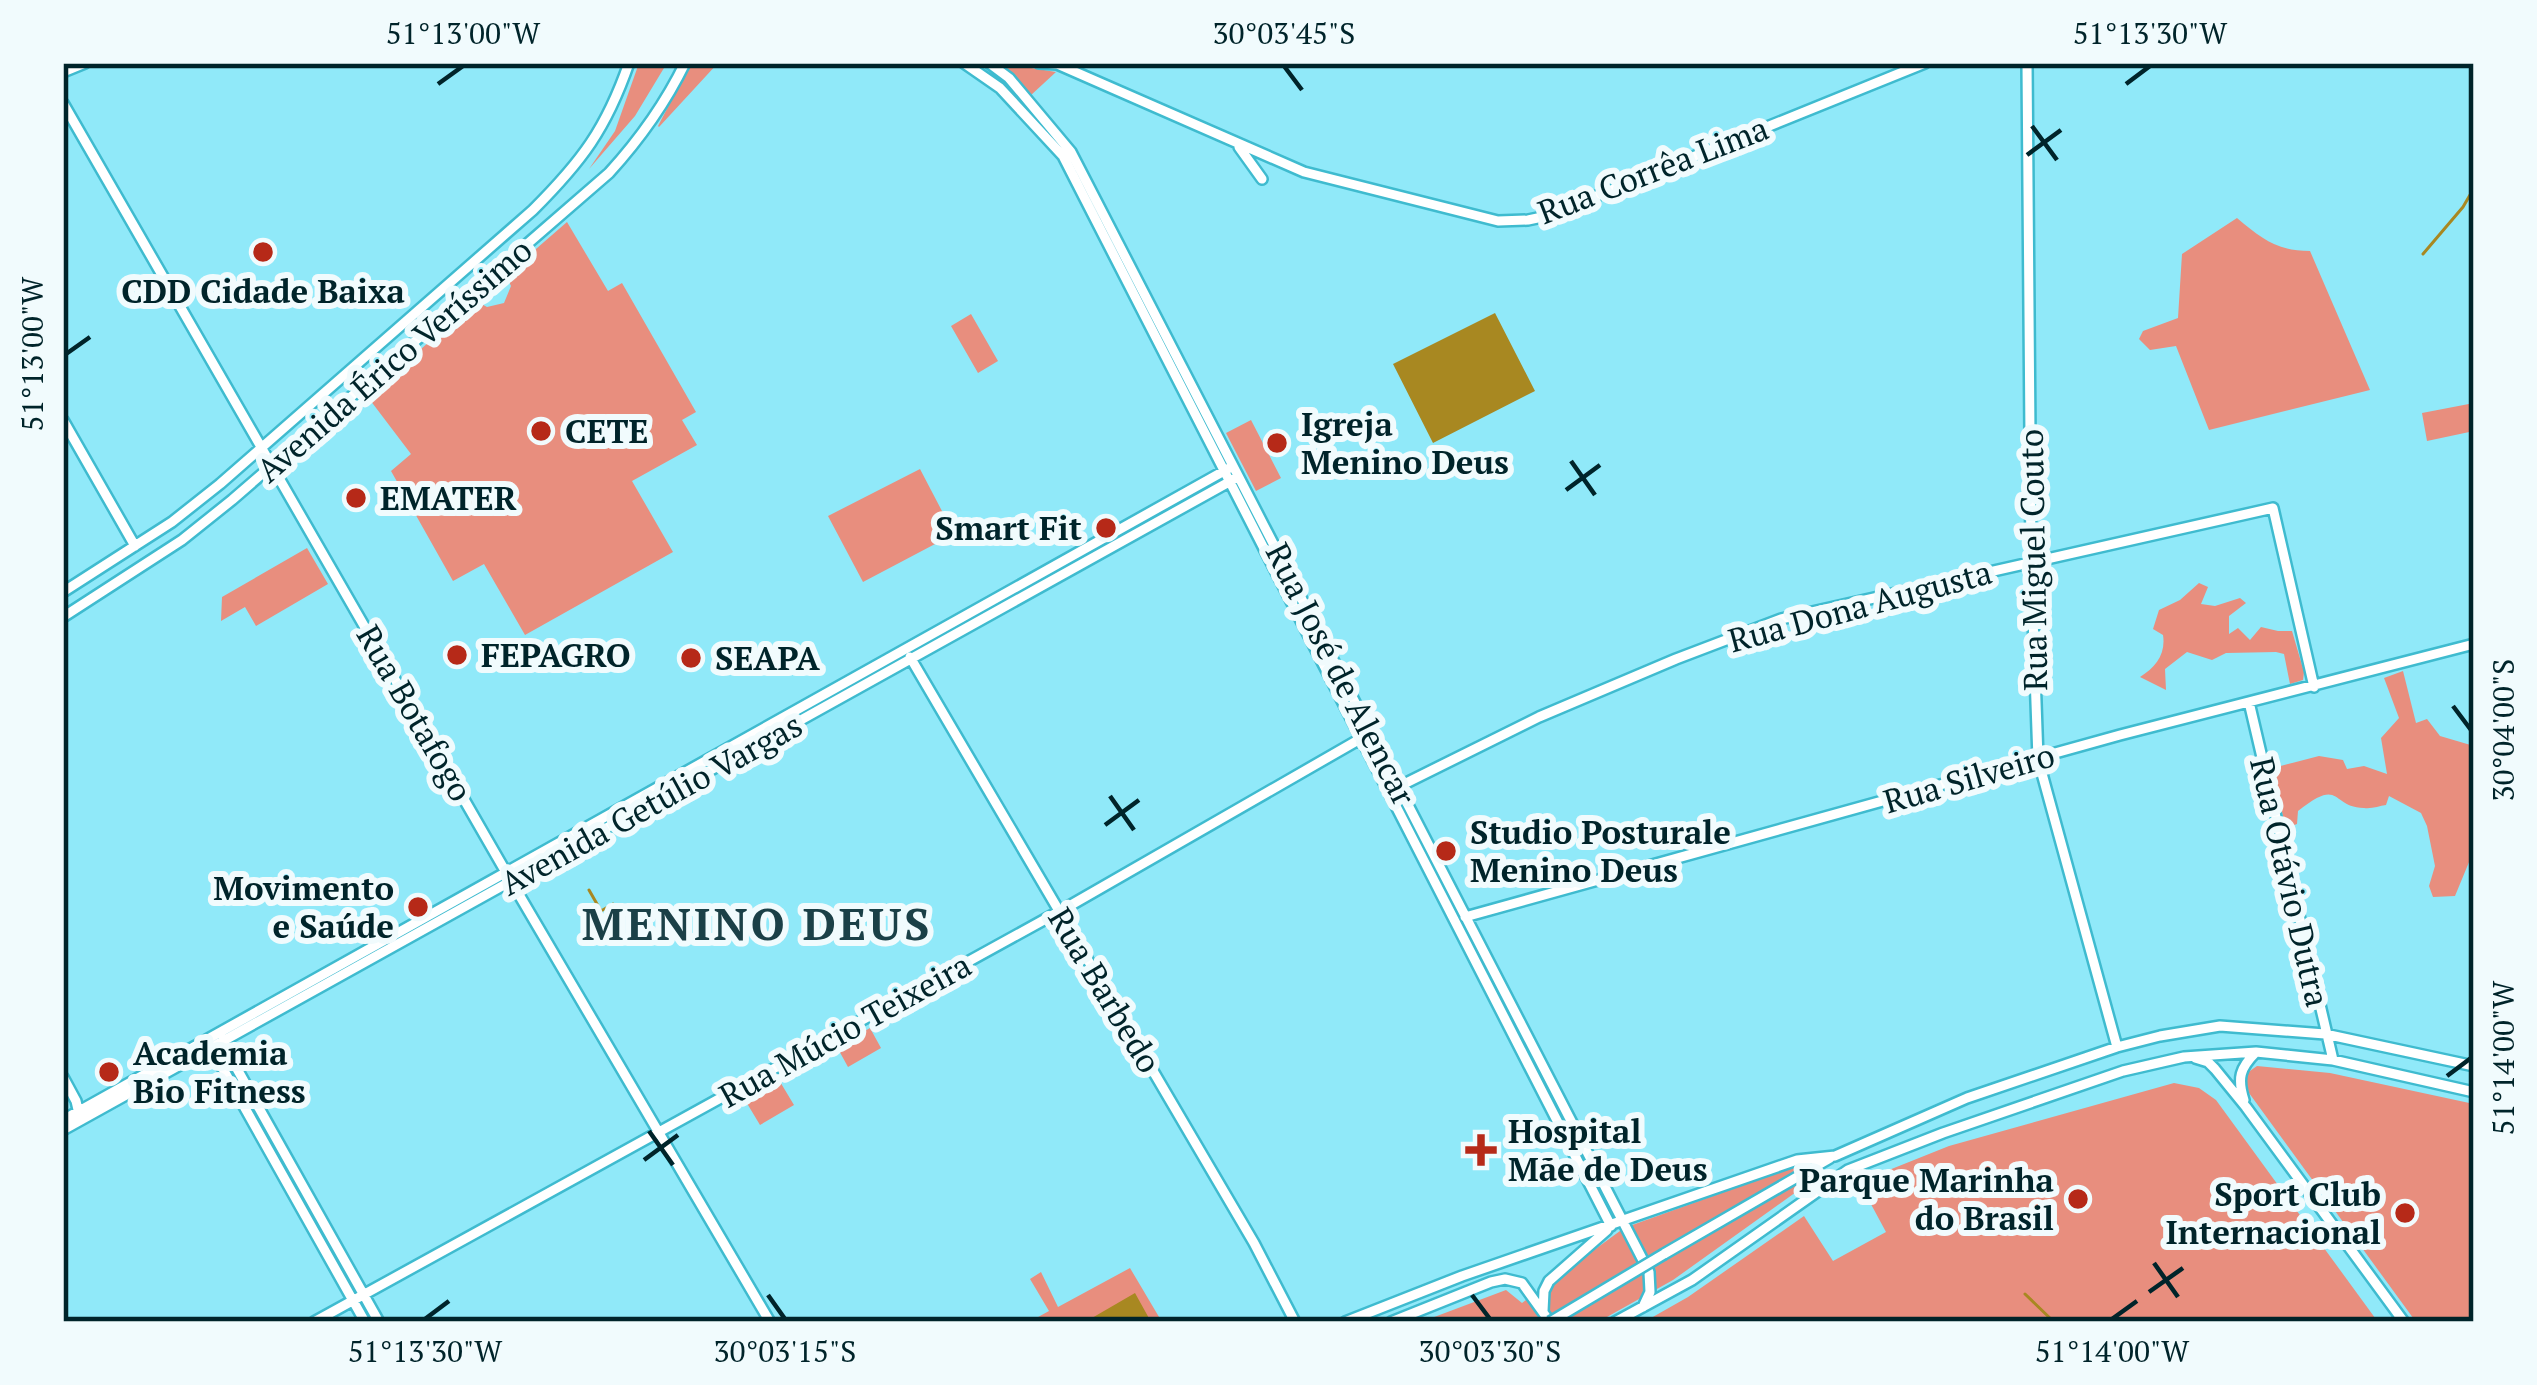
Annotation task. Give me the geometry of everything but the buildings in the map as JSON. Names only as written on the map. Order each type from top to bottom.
[{"type":"street","points":[[63,72],[85,63]]},
{"type":"street","name":"Avenida Érico Veríssimo","points":[[63,592],[172,522],[533,210],[571,172],[602,129],[629,63]]},
{"type":"street","name":"Avenida Érico Veríssimo","points":[[63,617],[182,540],[273,466],[609,173],[643,136],[685,63]]},
{"type":"street","points":[[964,63],[1000,88],[1063,156],[1232,474]]},
{"type":"street","name":"Rua José de Alencar","points":[[989,63],[1009,78],[1071,152],[1617,1224],[1649,1272],[1650,1292],[1643,1307]]},
{"type":"street","name":"Rua Corrêa Lima","points":[[1039,63],[1058,64],[1304,172],[1498,221],[1547,216],[1925,63]]},
{"type":"street","name":"Rua Miguel Couto","points":[[2027,63],[2031,560],[2038,759],[2117,1046]]},
{"type":"street","name":"Rua Botafogo","points":[[63,103],[770,1322]]},
{"type":"street","points":[[1229,141],[1243,151],[1262,179]]},
{"type":"street","points":[[1100,227],[1121,248]]},
{"type":"street","points":[[1155,315],[1155,334]]},
{"type":"street","points":[[1155,334],[1172,347]]},
{"type":"street","points":[[63,420],[136,546]]},
{"type":"street","name":"Avenida Getúlio Vargas","points":[[63,1120],[235,1029],[900,653],[1232,474]]},
{"type":"street","name":"Avenida Getúlio Vargas","points":[[620,814],[911,661],[1232,474]]},
{"type":"street","name":"Rua Dona Augusta","points":[[1400,786],[1538,717],[1781,619],[2273,508],[2314,687]]},
{"type":"street","name":"Rua Silveiro","points":[[1460,918],[2474,644]]},
{"type":"street","points":[[900,653],[911,661]]},
{"type":"street","name":"Rua Barbedo","points":[[911,661],[1295,1322]]},
{"type":"street","name":"Rua Otávio Dutra","points":[[2249,702],[2332,1060]]},
{"type":"street","name":"Rua José de Alencar","points":[[1367,735],[1400,786],[1460,918]]},
{"type":"street","name":"Rua Múcio Teixeira","points":[[314,1322],[1058,912],[1367,735]]},
{"type":"street","points":[[1548,1319],[1835,1156],[1967,1098],[2117,1046],[2220,1026],[2325,1034],[2474,1066]]},
{"type":"street","points":[[222,1036],[365,1322]]},
{"type":"street","points":[[208,1044],[379,1322]]},
{"type":"street","points":[[2246,1107],[2238,1084],[2241,1070],[2256,1052]]},
{"type":"street","points":[[1615,1322],[1692,1280],[1848,1170],[2123,1071],[2184,1057],[2256,1052],[2332,1060],[2474,1092]]},
{"type":"street","points":[[2184,1057],[2208,1062],[2246,1107],[2404,1322]]},
{"type":"street","points":[[63,1077],[82,1111]]},
{"type":"street","name":"Avenida Getúlio Vargas","points":[[63,1130],[82,1111]]},
{"type":"street","points":[[1345,1322],[1462,1276],[1797,1160],[1835,1156]]},
{"type":"street","points":[[1548,1319],[1542,1302],[1549,1281],[1617,1224]]},
{"type":"street","points":[[1391,1322],[1505,1280],[1522,1283],[1548,1319]]},
{"type":"shaded area","points":[[639,63],[667,63],[635,116],[589,169],[615,131]]},
{"type":"shaded area","points":[[691,63],[718,63],[659,127],[658,126]]},
{"type":"shaded area","points":[[1000,63],[1056,72],[1030,96]]},
{"type":"shaded area","points":[[2237,218],[2270,242],[2310,251],[2370,390],[2209,430],[2176,346],[2150,350],[2139,339],[2143,331],[2178,318],[2182,254]]},
{"type":"shaded area","name":"CETE","points":[[567,222],[608,291],[622,283],[696,412],[682,420],[697,445],[632,481],[673,552],[525,635],[484,564],[453,581],[391,471],[411,454],[367,396],[476,301],[487,307],[504,303],[511,286],[506,275]]},
{"type":"shaded area","points":[[1495,313],[1535,391],[1433,443],[1393,364]]},
{"type":"shaded area","points":[[971,314],[998,361],[978,373],[951,326]]},
{"type":"shaded area","points":[[2474,403],[2474,431],[2427,441],[2422,413]]},
{"type":"shaded area","points":[[1251,420],[1281,478],[1256,491],[1226,433]]},
{"type":"shaded area","points":[[920,469],[954,534],[863,582],[828,516]]},
{"type":"shaded area","points":[[307,548],[328,584],[256,626],[245,607],[221,621],[222,597]]},
{"type":"shaded area","points":[[2199,583],[2208,587],[2201,604],[2215,606],[2240,598],[2246,603],[2229,616],[2229,634],[2238,628],[2250,640],[2261,627],[2292,631],[2303,680],[2290,684],[2284,654],[2276,652],[2226,653],[2212,660],[2187,652],[2165,669],[2166,690],[2140,677],[2155,664],[2163,648],[2163,635],[2153,629],[2159,610]]},
{"type":"shaded area","points":[[2403,671],[2416,723],[2427,719],[2440,736],[2474,746],[2474,850],[2455,896],[2433,897],[2429,886],[2435,866],[2427,826],[2421,813],[2389,796],[2386,805],[2367,808],[2329,794],[2298,811],[2297,824],[2289,827],[2284,822],[2273,768],[2319,756],[2343,760],[2347,769],[2364,766],[2387,774],[2381,738],[2399,718],[2384,678]]},
{"type":"shaded area","points":[[870,1028],[881,1048],[848,1067],[837,1047]]},
{"type":"shaded area","name":"Sport Club Internacional","points":[[2257,1066],[2330,1073],[2474,1104],[2474,1322],[2416,1322],[2249,1093],[2247,1073]]},
{"type":"shaded area","points":[[779,1080],[794,1105],[760,1125],[745,1100]]},
{"type":"shaded area","name":"Parque Marinha do Brasil","points":[[2174,1083],[2199,1088],[2216,1100],[2378,1322],[1644,1322],[1804,1216],[1833,1261],[1886,1232],[1859,1182],[1949,1146]]},
{"type":"shaded area","points":[[1799,1165],[1810,1182],[1673,1280],[1598,1322],[1421,1322],[1506,1290],[1522,1303],[1624,1228]]},
{"type":"shaded area","points":[[1130,1268],[1162,1322],[1029,1322],[1049,1311],[1030,1279],[1041,1272],[1058,1307]]},
{"type":"shaded area","points":[[1135,1293],[1150,1320],[1085,1322]]},
{"type":"waterway","points":[[2423,254],[2474,188]]},
{"type":"waterway","points":[[589,890],[601,911],[613,904]]},
{"type":"waterway","points":[[2025,1294],[2054,1322]]},
{"type":"place","name":"CDD Cidade Baixa","points":[[263,252]]},
{"type":"place","name":"CETE","points":[[541,431]]},
{"type":"place","name":"Igreja Menino Deus","points":[[1277,443]]},
{"type":"place","name":"EMATER","points":[[356,498]]},
{"type":"place","name":"Smart Fit","points":[[1106,528]]},
{"type":"place","name":"FEPAGRO","points":[[457,655]]},
{"type":"place","name":"SEAPA","points":[[691,658]]},
{"type":"place","name":"Studio Posturale Menino Deus","points":[[1446,851]]},
{"type":"place","name":"Movimento e Saúde","points":[[418,907]]},
{"type":"place","name":"Academia Bio Fitness","points":[[109,1072]]},
{"type":"place","name":"Hospital Mãe de Deus","points":[[1481,1150]]},
{"type":"place","name":"Parque Marinha do Brasil","points":[[2078,1199]]},
{"type":"place","name":"Sport Club Internacional","points":[[2405,1213]]},
{"type":"district","name":"MENINO DEUS","points":[[757,924]]}]
